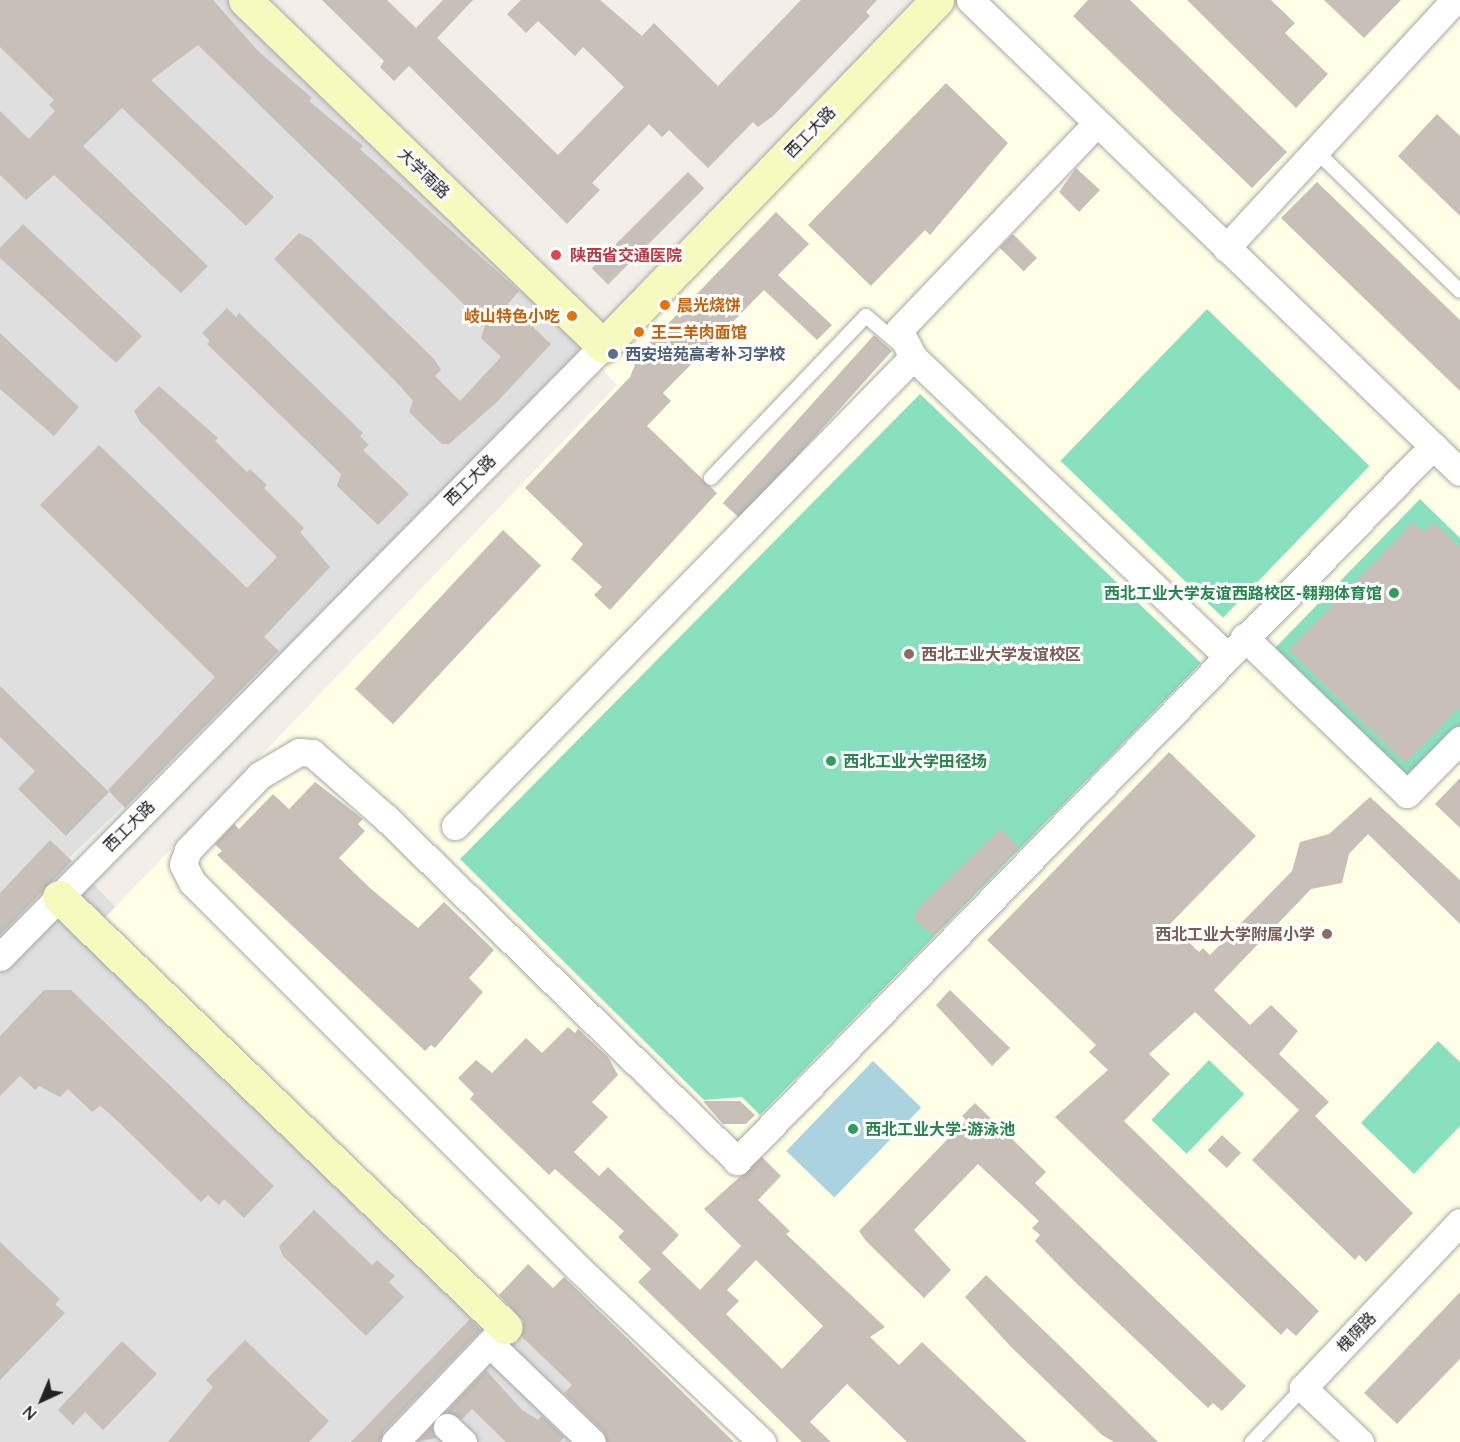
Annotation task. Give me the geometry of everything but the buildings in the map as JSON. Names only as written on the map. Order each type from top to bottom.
[{"type":"street","name":"大学南路","points":[[245,0],[603,346]]},
{"type":"street","name":"西工大路","points":[[0,957],[603,346],[937,0]]},
{"type":"street","points":[[1226,248],[1455,0]]},
{"type":"street","points":[[977,2],[1097,123],[1460,472]]},
{"type":"street","points":[[1097,123],[899,330],[914,357],[1235,646],[1407,794],[1458,747]]},
{"type":"street","points":[[455,826],[914,357]]},
{"type":"street","points":[[762,1442],[579,1269],[192,882],[183,864],[188,850],[260,775],[299,752],[312,753],[386,818],[737,1161],[1235,646],[1433,446]]},
{"type":"street","points":[[59,897],[497,1335],[592,1442]]},
{"type":"street","name":"槐荫路","points":[[1303,1388],[1460,1222]]},
{"type":"street","points":[[395,1442],[497,1335]]},
{"type":"street","points":[[1303,1388],[1360,1442]]},
{"type":"lane","points":[[1315,150],[1460,291]]},
{"type":"lane","points":[[711,478],[867,316],[914,357]]},
{"type":"lane","name":"槐荫路","points":[[1251,1442],[1303,1388]]},
{"type":"shaded area","points":[[0,0],[245,0],[603,346],[69,858],[498,1314],[632,1442],[0,1442]]},
{"type":"shaded area","name":"西北工业大学友谊校区","points":[[957,0],[1460,0],[1460,1442],[644,1442],[100,923],[617,385],[598,365]]},
{"type":"green space","points":[[1207,309],[1370,466],[1223,618],[1060,461]]},
{"type":"green space","name":"西北工业大学田径场","points":[[920,394],[1201,663],[760,1115],[742,1097],[704,1100],[460,859]]},
{"type":"green space","name":"西北工业大学友谊西路校区-翱翔体育馆","points":[[1420,499],[1460,538],[1460,727],[1409,779],[1275,648]]},
{"type":"green space","points":[[1438,1041],[1460,1062],[1460,1126],[1414,1174],[1361,1123]]},
{"type":"green space","points":[[1209,1060],[1244,1094],[1187,1154],[1151,1120]]},
{"type":"water","name":"西北工业大学-游泳池","points":[[873,1061],[921,1108],[834,1197],[786,1151]]},
{"type":"place","name":"陕西省交通医院","points":[[556,255]]},
{"type":"place","name":"晨光烧饼","points":[[665,305]]},
{"type":"place","name":"岐山特色小吃","points":[[572,316]]},
{"type":"place","name":"王二羊肉面馆","points":[[639,332]]},
{"type":"place","name":"西安培苑高考补习学校","points":[[613,354]]},
{"type":"place","name":"西北工业大学友谊西路校区-翱翔体育馆","points":[[1394,593]]},
{"type":"place","name":"西北工业大学友谊校区","points":[[909,654]]},
{"type":"place","name":"西北工业大学田径场","points":[[831,761]]},
{"type":"place","name":"西北工业大学附属小学","points":[[1327,934]]},
{"type":"place","name":"西北工业大学-游泳池","points":[[853,1129]]}]
